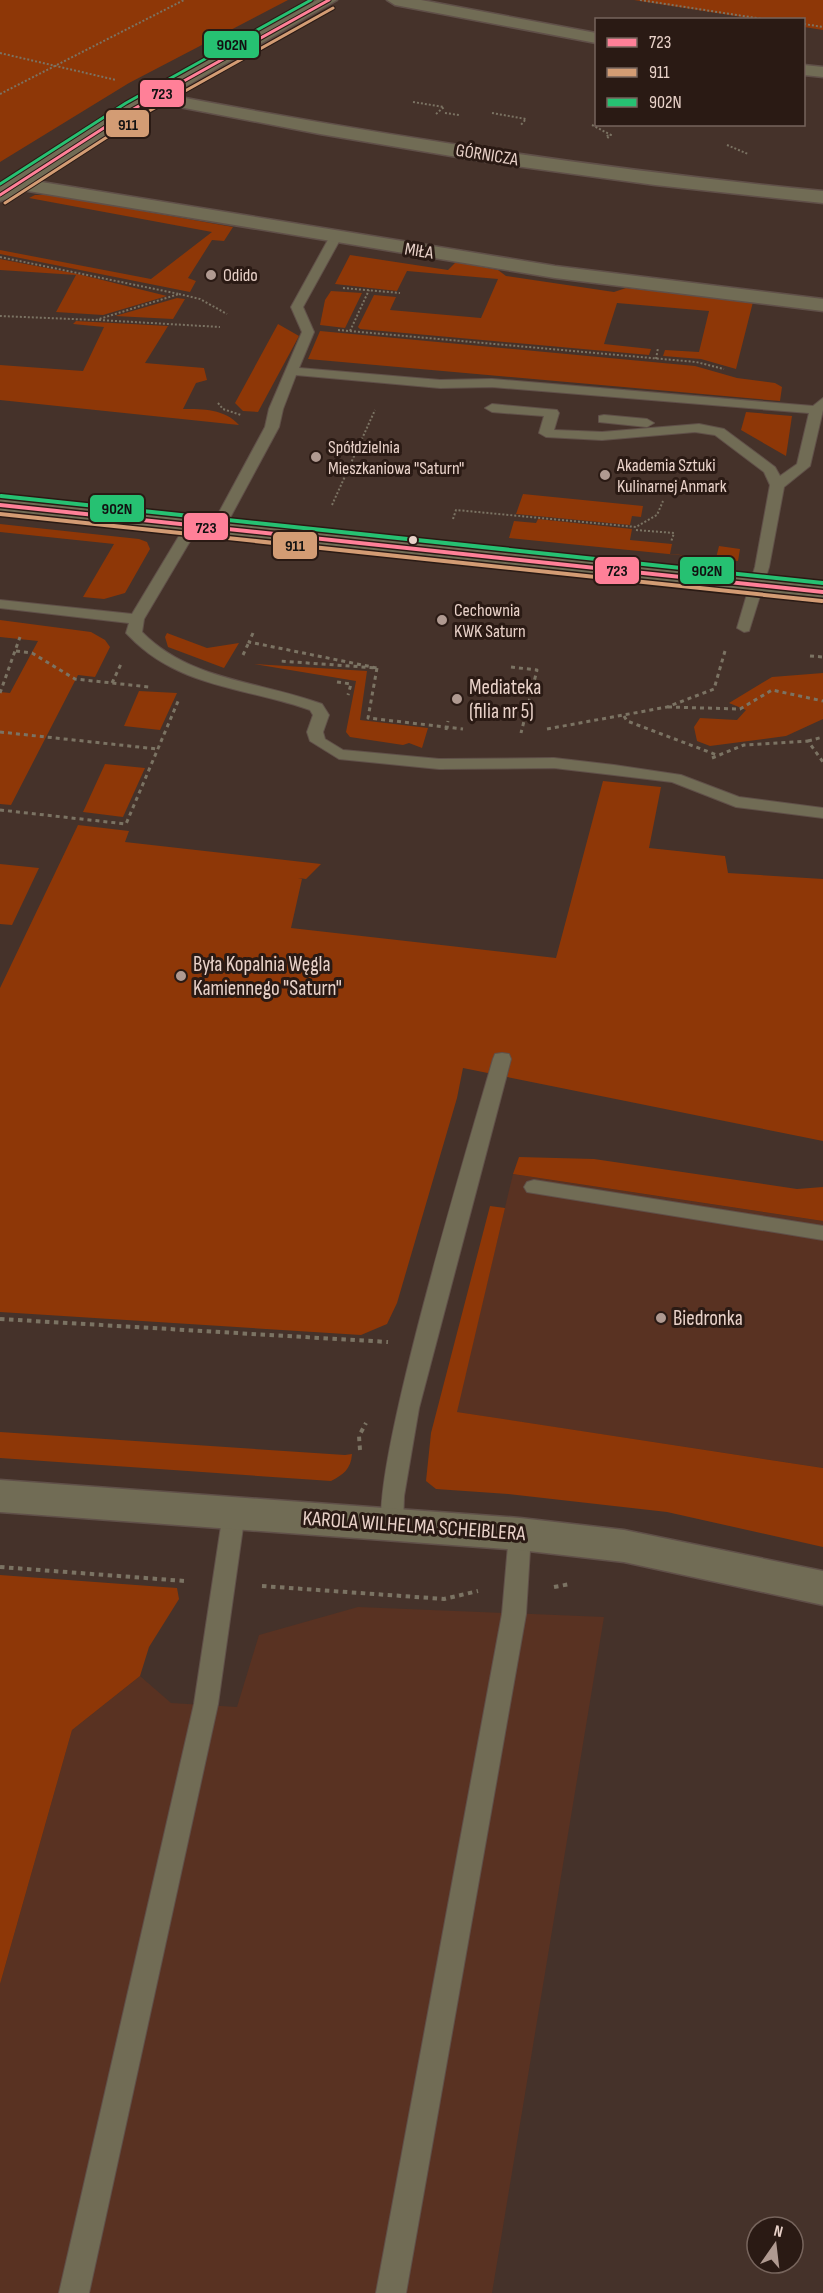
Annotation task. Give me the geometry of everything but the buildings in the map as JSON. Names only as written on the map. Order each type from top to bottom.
[{"type":"street","points":[[8,189],[154,97],[329,0]]},
{"type":"street","points":[[395,0],[595,38]]},
{"type":"street","points":[[805,69],[823,72]]},
{"type":"street","name":"GÓRNICZA","points":[[154,97],[485,155],[670,181],[823,197]]},
{"type":"street","name":"MIŁA","points":[[8,189],[660,287],[823,305]]},
{"type":"street","points":[[0,505],[823,592]]},
{"type":"street","name":"KAROLA WILHELMA SCHEIBLERA","points":[[0,1496],[520,1534],[624,1546],[823,1588]]},
{"type":"lane","points":[[217,529],[272,427],[291,371],[308,332],[307,326],[297,314],[297,307],[335,238]]},
{"type":"lane","points":[[291,371],[431,383],[492,383],[819,406],[803,466],[777,485]]},
{"type":"lane","points":[[492,408],[552,414],[546,433],[580,436],[612,435],[666,428],[699,428]]},
{"type":"lane","points":[[604,419],[719,432],[770,470],[777,485],[762,567],[744,628]]},
{"type":"lane","points":[[192,526],[137,619],[134,633],[144,647],[165,662],[195,673],[273,693],[316,707],[321,715],[315,732],[318,741],[339,754],[439,764],[554,763],[675,778],[736,802],[823,813]]},
{"type":"lane","points":[[0,604],[137,619]]},
{"type":"lane","points":[[392,1525],[393,1496],[408,1408],[502,1059]]},
{"type":"lane","points":[[534,1187],[823,1233]]},
{"type":"lane","points":[[74,2293],[206,1704],[234,1513]]},
{"type":"lane","points":[[391,2293],[514,1614],[520,1534]]},
{"type":"path","points":[[0,94],[184,0]]},
{"type":"path","points":[[640,0],[756,18]]},
{"type":"path","points":[[805,24],[823,27]]},
{"type":"path","points":[[0,53],[119,81]]},
{"type":"path","points":[[492,113],[495,110]]},
{"type":"path","points":[[0,257],[200,299],[227,314]]},
{"type":"path","points":[[309,285],[400,293]]},
{"type":"path","points":[[350,331],[369,290]]},
{"type":"path","points":[[96,320],[179,294]]},
{"type":"path","points":[[0,316],[220,327]]},
{"type":"path","points":[[307,326],[696,362],[733,372]]},
{"type":"path","points":[[656,358],[658,348]]},
{"type":"path","points":[[331,508],[375,410]]},
{"type":"path","points":[[634,539],[636,529],[657,515],[663,501]]},
{"type":"path","points":[[450,528],[456,510],[674,533],[672,542],[663,542]]},
{"type":"path","points":[[0,693],[24,630]]},
{"type":"path","points":[[253,633],[242,659],[253,659]]},
{"type":"path","points":[[249,642],[377,668]]},
{"type":"path","points":[[544,729],[666,707],[714,689],[725,649]]},
{"type":"path","points":[[16,651],[32,653],[75,679],[152,687]]},
{"type":"path","points":[[810,656],[823,657]]},
{"type":"path","points":[[276,661],[377,668]]},
{"type":"path","points":[[511,667],[537,670],[521,733]]},
{"type":"path","points":[[377,668],[368,718],[468,730]]},
{"type":"path","points":[[329,680],[351,684],[346,704]]},
{"type":"path","points":[[0,810],[126,824],[183,690]]},
{"type":"path","points":[[666,707],[740,709],[772,690],[823,701]]},
{"type":"path","points":[[624,716],[627,721],[717,756]]},
{"type":"path","points":[[446,727],[448,721]]},
{"type":"path","points":[[512,735],[532,731]]},
{"type":"path","points":[[0,732],[158,749]]},
{"type":"path","points":[[710,759],[744,745],[808,741],[823,737]]},
{"type":"path","points":[[808,741],[823,762]]},
{"type":"path","points":[[0,1319],[391,1342]]},
{"type":"path","points":[[0,1567],[444,1599],[485,1589],[564,1586],[579,1581]]},
{"type":"shaded area","points":[[0,0],[288,0],[129,83],[0,162]]},
{"type":"shaded area","points":[[634,0],[823,0],[823,30],[805,27],[805,18],[749,18]]},
{"type":"shaded area","points":[[35,195],[53,195],[233,227],[224,241],[212,240],[188,278],[196,281],[190,292],[0,254],[0,250],[151,279],[212,232],[29,198]]},
{"type":"shaded area","points":[[350,255],[448,270],[456,262],[498,270],[506,276],[614,292],[626,288],[753,302],[736,369],[701,359],[663,356],[665,350],[699,352],[709,311],[617,303],[604,344],[651,349],[649,355],[360,329],[358,327],[374,295],[396,297],[390,310],[481,318],[498,279],[407,271],[397,291],[335,284]]},
{"type":"shaded area","points":[[0,259],[78,274],[167,296],[103,315],[56,312],[76,275],[0,270]]},
{"type":"shaded area","points":[[331,291],[362,293],[345,328],[320,325],[325,300]]},
{"type":"shaded area","points":[[177,298],[185,299],[173,319],[115,316]]},
{"type":"shaded area","points":[[76,321],[168,326],[145,363],[204,368],[207,380],[196,383],[183,409],[220,413],[239,425],[0,400],[0,365],[83,371],[104,327],[73,324]]},
{"type":"shaded area","points":[[278,324],[299,336],[258,412],[243,411],[235,403]]},
{"type":"shaded area","points":[[320,331],[695,366],[737,378],[775,383],[782,387],[780,401],[308,359]]},
{"type":"shaded area","points":[[746,412],[792,416],[786,456],[741,430]]},
{"type":"shaded area","points":[[523,494],[643,506],[641,517],[632,516],[630,525],[516,514]]},
{"type":"shaded area","points":[[538,519],[632,529],[630,540],[672,544],[670,554],[716,558],[719,546],[740,549],[738,561],[509,538],[514,521],[536,523]]},
{"type":"shaded area","points":[[0,524],[139,539],[147,542],[150,549],[125,593],[104,599],[83,597],[114,544],[0,532]]},
{"type":"shaded area","points":[[0,620],[91,632],[105,640],[110,647],[95,677],[78,675],[11,805],[0,804],[0,692],[10,693],[38,641],[0,637]]},
{"type":"shaded area","points":[[167,633],[207,648],[239,643],[224,668],[168,647],[165,637]]},
{"type":"shaded area","points":[[254,664],[367,671],[360,720],[428,728],[422,748],[409,743],[403,745],[350,737],[346,732],[356,681]]},
{"type":"shaded area","points":[[823,673],[823,719],[786,736],[710,746],[697,741],[694,727],[700,718],[737,720],[746,710],[729,703],[772,677]]},
{"type":"shaded area","points":[[139,691],[177,693],[160,730],[124,726]]},
{"type":"shaded area","points":[[105,764],[145,768],[123,817],[83,812]]},
{"type":"shaded area","points":[[603,781],[661,787],[649,848],[725,856],[728,873],[823,879],[823,1141],[463,1068],[457,1098],[397,1303],[387,1324],[361,1335],[0,1312],[0,988],[78,825],[129,831],[125,842],[321,864],[306,879],[298,878],[302,879],[291,928],[556,958]]},
{"type":"shaded area","points":[[0,864],[39,868],[12,925],[0,924]]},
{"type":"shaded area","points":[[519,1157],[594,1159],[797,1189],[823,1187],[823,1221],[513,1174]]},
{"type":"shaded area","name":"Biedronka","points":[[513,1174],[823,1221],[823,1468],[456,1412]]},
{"type":"shaded area","points":[[490,1206],[505,1208],[457,1412],[823,1468],[823,1547],[667,1512],[508,1494],[436,1489],[426,1481],[431,1433]]},
{"type":"shaded area","points":[[0,1432],[352,1454],[346,1471],[331,1481],[0,1458]]},
{"type":"shaded area","points":[[0,1575],[177,1588],[179,1599],[149,1647],[140,1676],[72,1730],[0,1984]]},
{"type":"shaded area","points":[[358,1607],[604,1617],[492,2293],[0,2293],[0,1984],[72,1730],[140,1676],[171,1703],[237,1707],[259,1635]]},
{"type":"transit line","name":"902N","points":[[0,184],[126,103],[311,0]]},
{"type":"transit line","name":"723","points":[[0,195],[130,111],[329,0]]},
{"type":"transit line","name":"911","points":[[5,203],[135,119],[333,8]]},
{"type":"transit line","name":"902N","points":[[1,496],[823,583]]},
{"type":"transit line","name":"723","points":[[0,505],[823,592]]},
{"type":"transit line","name":"911","points":[[0,514],[822,601]]},
{"type":"place","name":"Odido","points":[[211,275]]},
{"type":"place","name":"Spółdzielnia Mieszkaniowa \"Saturn\"","points":[[316,457]]},
{"type":"place","name":"Akademia Sztuki Kulinarnej Anmark","points":[[605,475]]},
{"type":"place","name":"Cechownia KWK Saturn","points":[[442,620]]},
{"type":"place","name":"Mediateka (filia nr 5)","points":[[457,699]]},
{"type":"place","name":"Była Kopalnia Węgla Kamiennego \"Saturn\"","points":[[181,976]]},
{"type":"place","name":"Biedronka","points":[[661,1318]]}]
